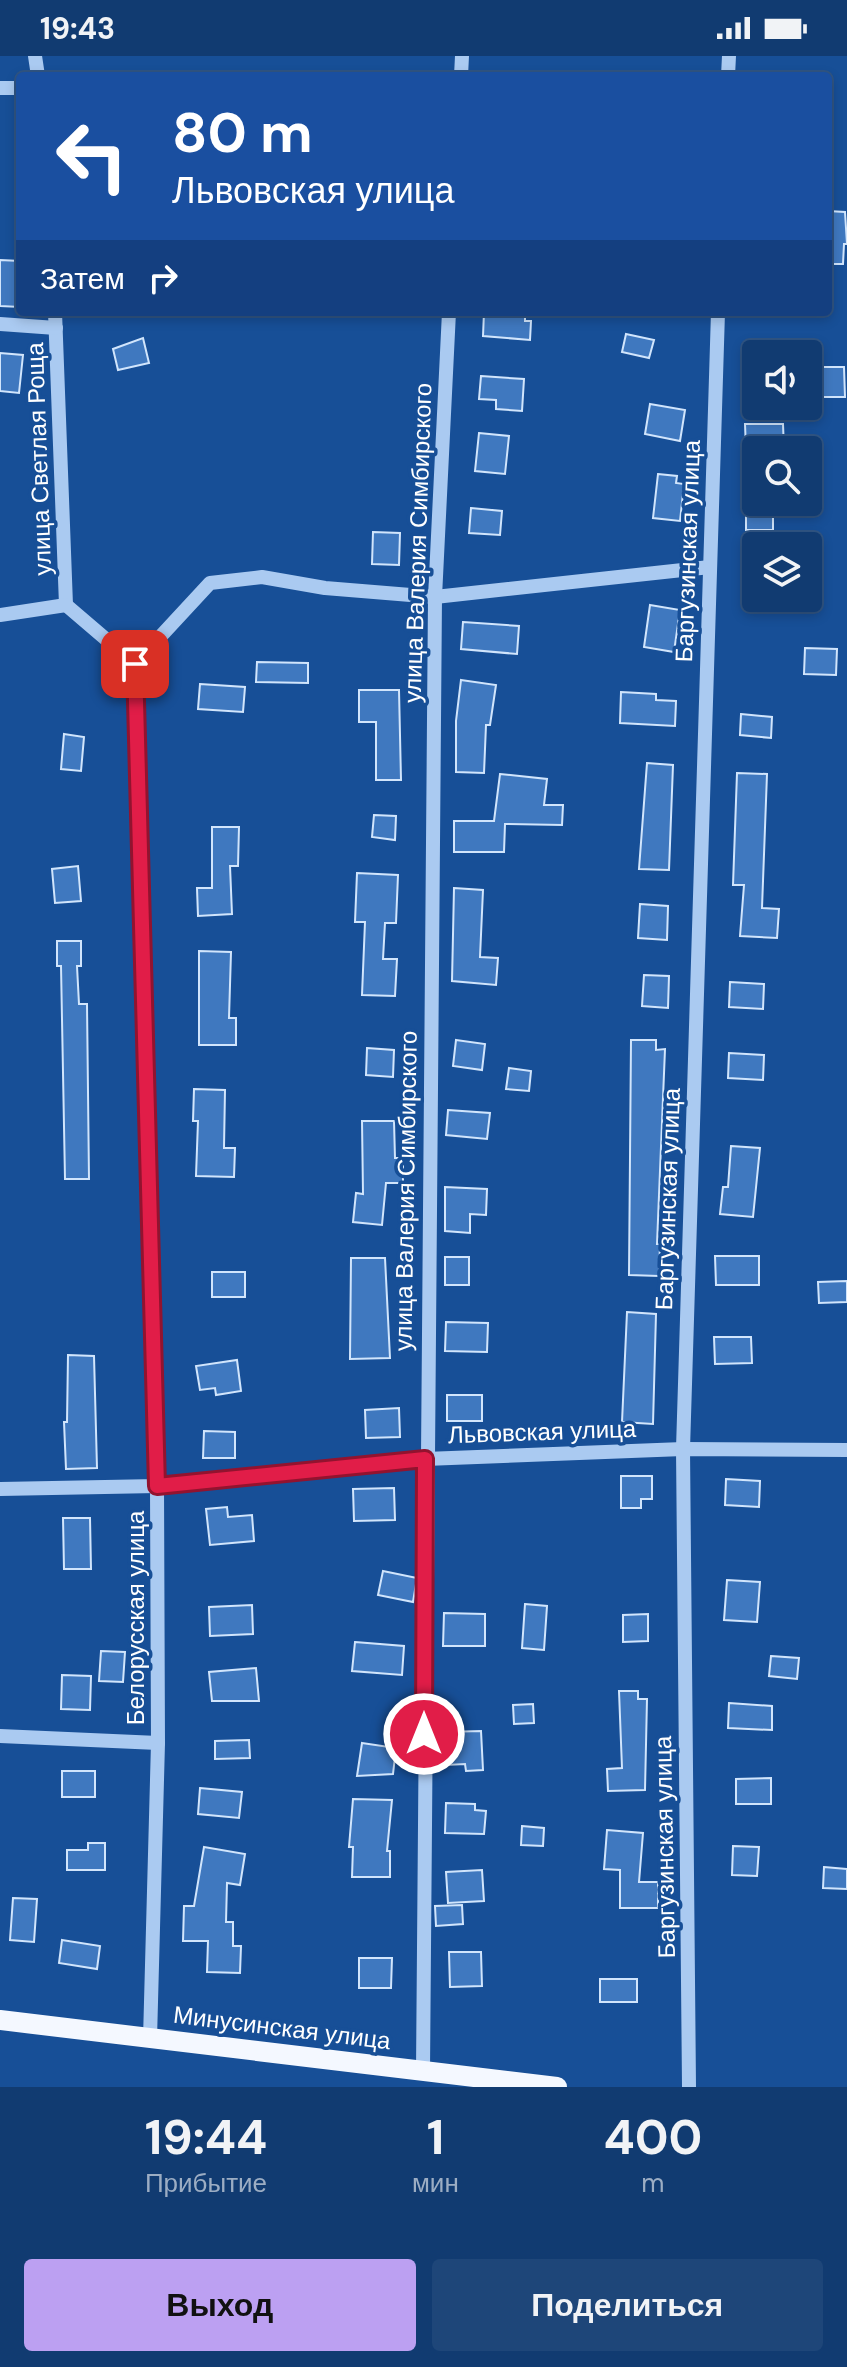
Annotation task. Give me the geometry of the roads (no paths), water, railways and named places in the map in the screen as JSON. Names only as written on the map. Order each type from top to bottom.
[{"type":"main road","name":"Минусинская улица","points":[[0,2020],[557,2087]]},
{"type":"street","name":"улица Светлая Роща","points":[[55,316],[66,605]]},
{"type":"street","name":"улица Валерия Симбирского","points":[[423,2071],[425,1459],[435,597],[449,316]]},
{"type":"street","name":"Баргузинская улица","points":[[689,2087],[683,1449],[718,316]]},
{"type":"street","points":[[0,324],[56,328]]},
{"type":"street","points":[[0,615],[66,605],[135,664],[210,583],[262,577],[325,588],[435,597],[710,567]]},
{"type":"street","name":"Белорусская улица","points":[[135,664],[157,1486],[158,1743],[150,2039]]},
{"type":"street","name":"Львовская улица","points":[[0,1489],[157,1486],[425,1459],[683,1449],[847,1450]]},
{"type":"street","points":[[0,1736],[158,1743]]}]
